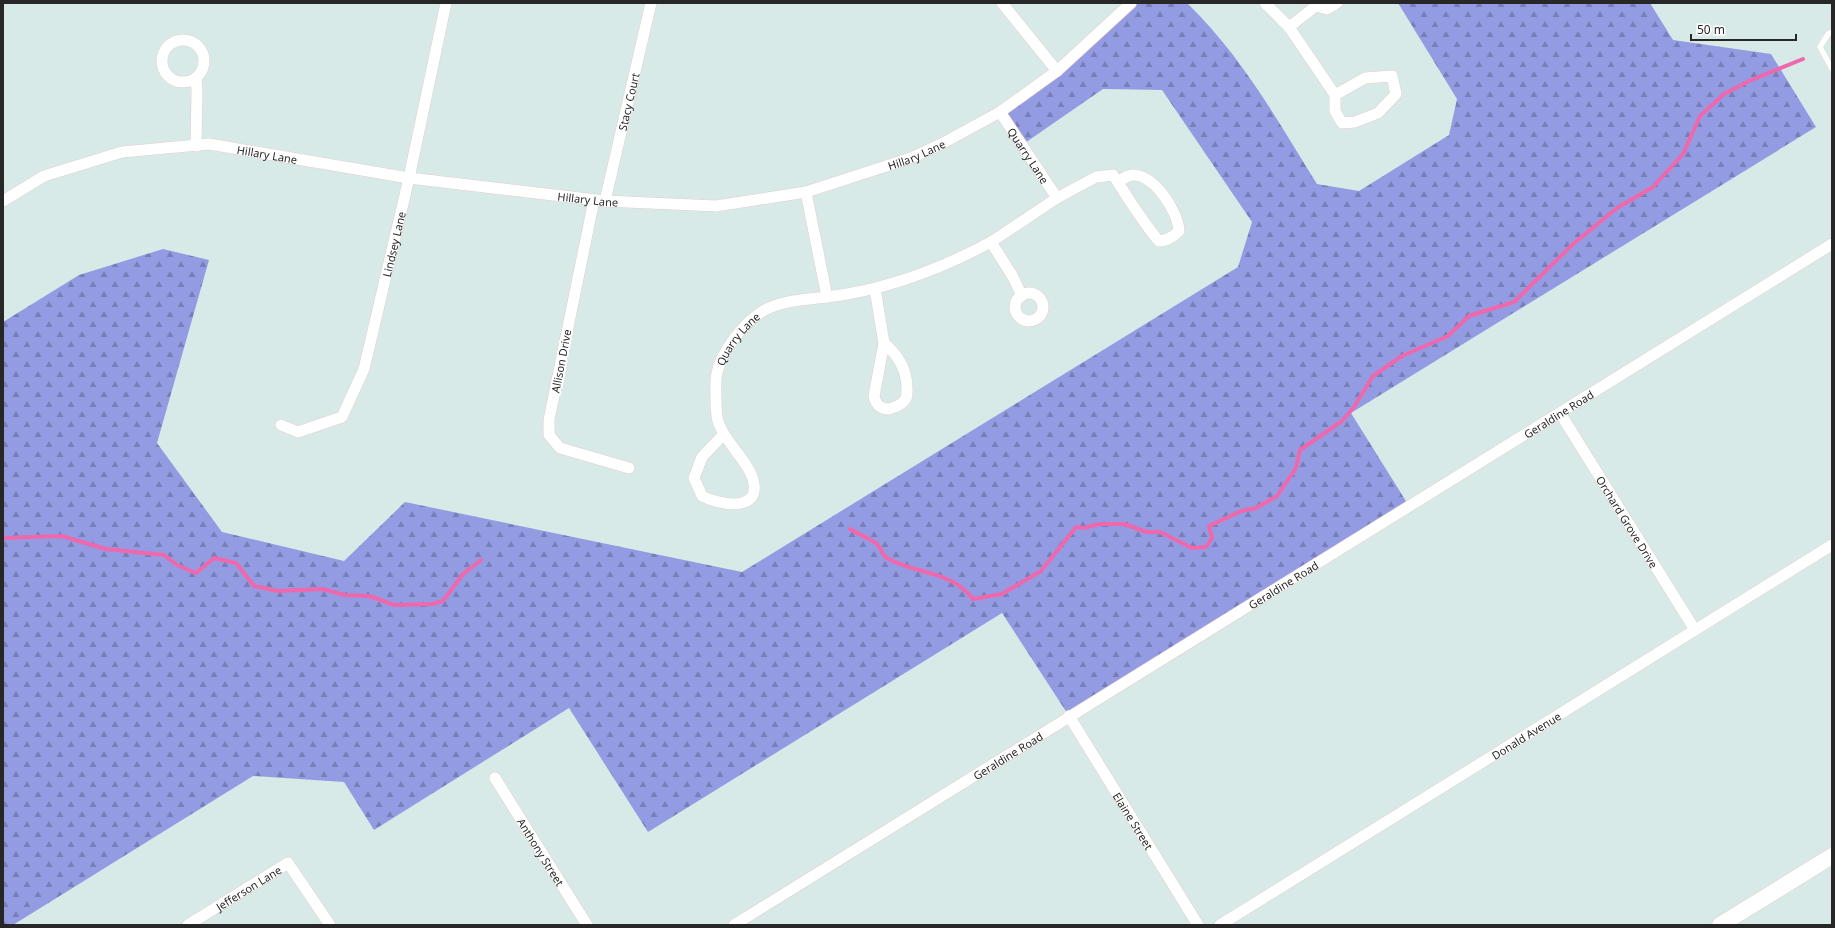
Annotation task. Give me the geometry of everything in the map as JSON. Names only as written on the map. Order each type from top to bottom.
[{"type":"main road","points":[[1720,925],[1832,856]]},
{"type":"street","name":"Lindsey Lane","points":[[281,425],[298,432],[342,417],[364,369],[409,178],[446,3]]},
{"type":"street","name":"Stacy Court","points":[[605,201],[651,3]]},
{"type":"street","points":[[1002,3],[1057,72]]},
{"type":"street","name":"Hillary Lane","points":[[3,201],[44,176],[122,152],[209,144],[409,178],[605,201],[716,206],[806,192],[911,158],[943,143],[1000,112],[1057,72],[1131,3]]},
{"type":"street","points":[[1265,3],[1289,27],[1335,95],[1335,111],[1342,123],[1355,122],[1378,113],[1396,94],[1392,76],[1365,78],[1335,95]]},
{"type":"street","points":[[1289,27],[1316,4],[1327,9],[1337,3]]},
{"type":"street","points":[[196,78],[196,146]]},
{"type":"street","name":"Quarry Lane","points":[[1000,112],[1057,198]]},
{"type":"street","name":"Quarry Lane","points":[[723,435],[702,457],[694,478],[702,496],[716,502],[737,505],[750,498],[754,492],[754,484],[748,470],[723,435],[718,422],[716,408],[716,373],[732,341],[747,324],[761,312],[784,302],[853,294],[875,289],[926,273],[957,260],[991,242],[1057,198],[1096,176],[1113,175],[1118,182]]},
{"type":"street","points":[[1132,175],[1138,176],[1162,192],[1177,216],[1179,231],[1169,238],[1159,240],[1118,182],[1124,177],[1132,175]]},
{"type":"street","points":[[806,192],[827,297]]},
{"type":"street","name":"Allison Drive","points":[[594,200],[549,420],[550,435],[560,448],[629,468]]},
{"type":"street","points":[[991,242],[1022,296]]},
{"type":"street","name":"Geraldine Road","points":[[734,925],[1832,244]]},
{"type":"street","points":[[875,289],[884,343],[874,396],[879,407],[890,409],[903,403],[907,397],[907,380],[905,370],[897,357],[884,343]]},
{"type":"street","name":"Orchard Grove Drive","points":[[1560,413],[1695,630]]},
{"type":"street","name":"Donald Avenue","points":[[1220,925],[1832,545]]},
{"type":"street","name":"Elaine Street","points":[[1069,716],[1198,925]]},
{"type":"street","name":"Anthony Street","points":[[495,778],[587,925]]},
{"type":"street","name":"Jefferson Lane","points":[[188,925],[288,863],[330,925]]},
{"type":"lane","points":[[1832,32],[1828,34],[1820,47],[1832,69]]},
{"type":"green space","points":[[1131,3],[1187,3],[1225,44],[1258,89],[1317,184],[1359,191],[1449,135],[1457,99],[1398,3],[1650,3],[1673,40],[1771,54],[1816,127],[1351,413],[1409,506],[1069,716],[1002,613],[648,832],[569,708],[374,830],[344,782],[253,776],[13,925],[3,925],[3,322],[79,275],[163,249],[209,260],[157,443],[222,532],[344,561],[405,502],[742,572],[1238,267],[1252,222],[1162,90],[1103,89],[1022,145],[1000,112]]},
{"type":"waterway","points":[[850,529],[875,542],[887,558],[896,563],[954,582],[973,599],[1002,594],[1041,571],[1076,527],[1084,528],[1099,524],[1124,524],[1147,532],[1160,532],[1192,548],[1206,547],[1212,538],[1209,526],[1241,511],[1256,508],[1277,496],[1296,468],[1300,450],[1342,421],[1354,407],[1373,376],[1402,356],[1448,336],[1469,316],[1514,302],[1573,244],[1617,208],[1653,187],[1683,154],[1700,116],[1724,94],[1749,81],[1803,59]]},
{"type":"waterway","points":[[3,538],[61,536],[106,549],[164,555],[177,565],[196,573],[214,558],[236,563],[254,586],[278,591],[323,589],[344,595],[369,596],[394,605],[432,604],[443,601],[463,574],[481,560]]}]
